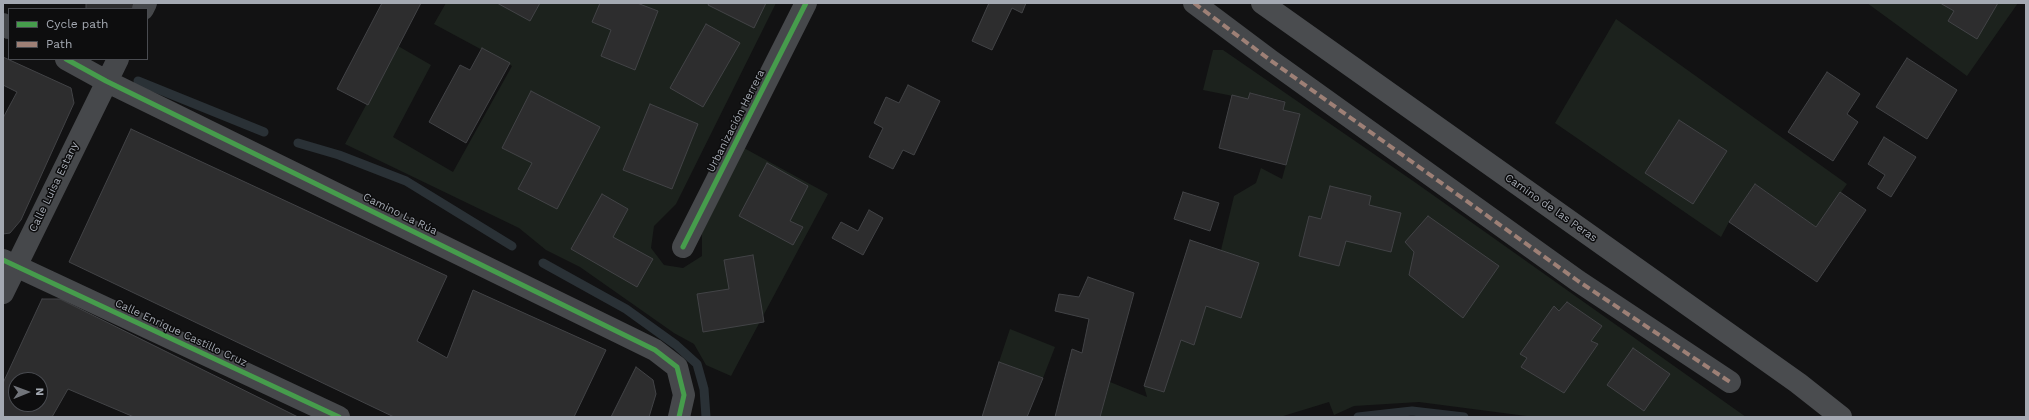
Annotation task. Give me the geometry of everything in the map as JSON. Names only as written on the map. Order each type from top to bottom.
[{"type":"main road","name":"Camino de las Peras","points":[[1262,3],[1791,378],[1840,416]]},
{"type":"street","name":"Urbanización Herrera","points":[[683,247],[806,3]]},
{"type":"street","points":[[1194,3],[1270,60],[1571,276],[1730,382]]},
{"type":"street","name":"Camino La Rúa","points":[[68,60],[106,81],[655,350],[677,367],[684,395],[679,417]]},
{"type":"street","name":"Calle Luisa Estany","points":[[3,293],[9,263],[117,60]]},
{"type":"street","name":"Calle Enrique Castillo Cruz","points":[[9,263],[339,417]]},
{"type":"shaded area","points":[[446,3],[776,3],[676,204],[654,226],[651,248],[664,265],[683,268],[702,256],[702,233],[744,148],[828,194],[731,376],[706,365],[694,344],[674,333],[580,267],[546,250],[519,228],[345,144],[398,46],[431,65],[393,137],[453,172],[512,66],[434,24]]},
{"type":"shaded area","points":[[1867,3],[2018,3],[1967,76]]},
{"type":"shaded area","points":[[1616,19],[1847,184],[1816,227],[1755,184],[1729,222],[1721,237],[1555,123]]},
{"type":"shaded area","points":[[1213,50],[1223,50],[1416,183],[1746,417],[1534,417],[1419,402],[1354,406],[1334,415],[1329,402],[1280,417],[1100,417],[1110,382],[1147,397],[1144,386],[1190,240],[1221,250],[1234,196],[1256,183],[1261,168],[1282,179],[1300,114],[1283,110],[1285,101],[1250,93],[1248,99],[1203,90]]},
{"type":"shaded area","points":[[1010,329],[1055,347],[1043,378],[999,362]]},
{"type":"building","points":[[86,3],[137,3],[134,8],[86,8]]},
{"type":"building","points":[[382,3],[421,3],[368,105],[337,89]]},
{"type":"building","points":[[497,3],[540,3],[530,21]]},
{"type":"building","points":[[600,3],[637,3],[658,11],[635,70],[601,56],[611,30],[592,22]]},
{"type":"building","points":[[709,3],[766,3],[754,28],[708,5]]},
{"type":"building","points":[[989,3],[1026,3],[1022,13],[1012,8],[992,50],[972,41]]},
{"type":"building","points":[[1940,3],[1998,3],[1977,39],[1948,21],[1954,11]]},
{"type":"building","points":[[706,24],[740,43],[703,107],[670,88]]},
{"type":"building","points":[[482,48],[510,63],[466,143],[429,122],[460,65],[470,70]]},
{"type":"building","points":[[3,57],[71,88],[74,103],[21,220],[10,233],[3,234],[3,118],[17,92],[3,85]]},
{"type":"building","points":[[1907,58],[1957,90],[1927,139],[1876,107]]},
{"type":"building","points":[[1827,72],[1860,94],[1847,114],[1858,122],[1833,161],[1788,132]]},
{"type":"building","points":[[908,85],[940,101],[914,155],[903,150],[893,169],[869,157],[883,128],[874,123],[886,97],[899,103]]},
{"type":"building","points":[[531,91],[600,127],[557,209],[518,189],[532,163],[502,148]]},
{"type":"building","points":[[1250,93],[1285,102],[1283,110],[1300,114],[1286,165],[1219,148],[1232,95],[1248,99]]},
{"type":"building","points":[[650,104],[698,124],[672,189],[623,170]]},
{"type":"building","points":[[1679,120],[1727,151],[1693,204],[1645,173]]},
{"type":"building","points":[[131,129],[447,276],[417,341],[447,358],[473,290],[606,350],[574,417],[394,417],[69,262]]},
{"type":"building","points":[[1884,137],[1916,157],[1891,197],[1877,188],[1885,175],[1868,164]]},
{"type":"building","points":[[767,163],[808,186],[790,221],[803,227],[793,245],[739,216]]},
{"type":"building","points":[[1755,184],[1816,227],[1840,192],[1866,210],[1817,282],[1729,222]]},
{"type":"building","points":[[1330,186],[1371,196],[1369,205],[1401,213],[1391,252],[1346,241],[1339,266],[1299,256],[1309,216],[1321,219]]},
{"type":"building","points":[[1183,192],[1219,203],[1210,231],[1174,219]]},
{"type":"building","points":[[602,194],[628,209],[613,237],[653,259],[637,287],[571,249]]},
{"type":"building","points":[[869,210],[883,218],[863,255],[832,238],[841,222],[858,231]]},
{"type":"building","points":[[1428,216],[1499,266],[1463,318],[1409,275],[1414,252],[1405,242]]},
{"type":"building","points":[[1190,240],[1259,263],[1241,318],[1206,306],[1194,345],[1181,340],[1164,392],[1144,386]]},
{"type":"building","points":[[753,255],[764,322],[703,332],[697,294],[729,289],[724,260]]},
{"type":"building","points":[[1088,277],[1134,293],[1100,417],[1055,417],[1072,349],[1082,353],[1089,319],[1055,311],[1059,294],[1079,297]]},
{"type":"building","points":[[42,299],[60,299],[298,417],[134,417],[68,389],[52,417],[3,417],[3,383],[8,372],[8,412],[48,412],[48,372],[8,372]]},
{"type":"building","points":[[1567,302],[1602,326],[1591,341],[1598,344],[1564,393],[1521,367],[1527,358],[1520,354],[1554,306],[1559,311]]},
{"type":"building","points":[[1633,348],[1670,374],[1644,411],[1607,385]]},
{"type":"building","points":[[999,362],[1043,378],[1027,417],[982,417]]},
{"type":"building","points":[[636,367],[653,380],[656,394],[649,417],[611,417]]},
{"type":"waterway","points":[[138,81],[264,132]]},
{"type":"waterway","points":[[298,143],[339,155],[406,181],[512,246]]},
{"type":"waterway","points":[[543,263],[626,309],[676,345],[697,364],[704,389],[706,417]]},
{"type":"waterway","points":[[1358,417],[1412,411],[1464,417]]},
{"type":"marked path","points":[[1194,3],[1270,60],[1578,281],[1730,382]]},
{"type":"cycle path","points":[[683,247],[806,3]]},
{"type":"cycle path","points":[[68,60],[106,81],[655,350],[677,367],[684,395],[679,417]]},
{"type":"cycle path","points":[[3,260],[339,417]]}]
